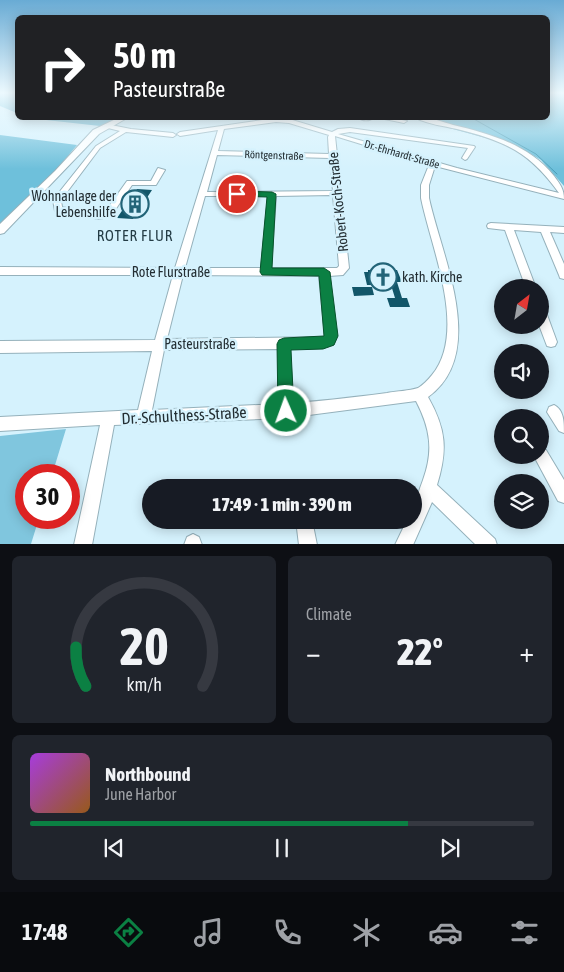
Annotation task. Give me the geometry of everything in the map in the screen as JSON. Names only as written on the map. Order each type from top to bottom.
[{"type":"main road","points":[[0,230],[58,173],[90,138],[106,126],[119,120]]},
{"type":"street","name":"Dr.-Ehrhardt-Straße","points":[[106,126],[125,130],[177,135],[284,120]]},
{"type":"street","name":"Dr.-Ehrhardt-Straße","points":[[295,120],[332,134],[459,171],[564,196]]},
{"type":"street","points":[[397,120],[404,121]]},
{"type":"street","points":[[426,120],[484,136],[516,149],[542,167],[564,196]]},
{"type":"street","points":[[268,122],[268,129]]},
{"type":"street","points":[[125,130],[98,147],[57,200],[58,209],[99,216],[108,214],[130,183],[153,183],[161,170]]},
{"type":"street","points":[[143,417],[159,344],[221,130]]},
{"type":"street","points":[[332,134],[338,131],[350,130],[472,147],[459,171]]},
{"type":"street","name":"Robert-Koch-Straße","points":[[332,134],[344,263],[342,270]]},
{"type":"street","name":"Röntgenstraße","points":[[215,153],[333,156]]},
{"type":"street","points":[[402,544],[419,513],[433,470],[436,432],[430,414],[419,394],[428,388],[440,375],[447,363],[452,339],[452,319],[447,284],[425,198],[425,185],[433,163]]},
{"type":"street","points":[[203,194],[337,193]]},
{"type":"street","points":[[266,272],[272,194]]},
{"type":"street","points":[[491,226],[564,230]]},
{"type":"street","points":[[508,227],[528,279]]},
{"type":"street","points":[[544,229],[564,275]]},
{"type":"street","name":"Rote Flurstraße","points":[[0,272],[179,273],[324,272],[342,270]]},
{"type":"street","name":"Pasteurstraße","points":[[0,347],[323,343],[329,341],[331,336],[324,272]]},
{"type":"street","points":[[548,334],[551,342]]},
{"type":"street","points":[[284,344],[286,411]]},
{"type":"street","name":"Dr.-Schulthess-Straße","points":[[0,424],[286,411],[376,402],[419,394]]},
{"type":"street","points":[[554,412],[564,426]]},
{"type":"street","points":[[83,544],[108,419]]},
{"type":"street","points":[[546,464],[563,492]]},
{"type":"street","points":[[428,486],[489,544]]},
{"type":"street","points":[[306,529],[308,544]]},
{"type":"shaded area","points":[[564,118],[564,186],[541,160],[519,147],[419,120]]},
{"type":"shaded area","points":[[46,120],[115,120],[100,126]]},
{"type":"shaded area","points":[[0,135],[77,145],[57,169],[0,224]]},
{"type":"shaded area","points":[[66,429],[55,464],[15,464],[15,529],[36,529],[31,544],[0,544],[0,436]]},
{"type":"building","name":"Wohnanlage der Lebenshilfe","points":[[137,189],[152,190],[133,219],[117,218]]},
{"type":"building","name":"kath. Kirche","points":[[368,270],[397,270],[402,282],[397,282],[402,298],[407,298],[410,307],[390,307],[387,298],[395,298],[391,285],[367,285],[364,272],[368,272]]},
{"type":"building","points":[[352,287],[372,287],[374,295],[354,296]]},
{"type":"waterway","points":[[476,120],[536,154],[557,174]]},
{"type":"place","name":"Wohnanlage der Lebenshilfe","points":[[135,204]]},
{"type":"place","name":"kath. Kirche","points":[[383,277]]},
{"type":"district","name":"ROTER FLUR","points":[[135,235]]},
{"type":"route","points":[[237,194],[272,194],[266,272],[324,272],[331,336],[329,341],[323,343],[284,344],[286,411]]}]
